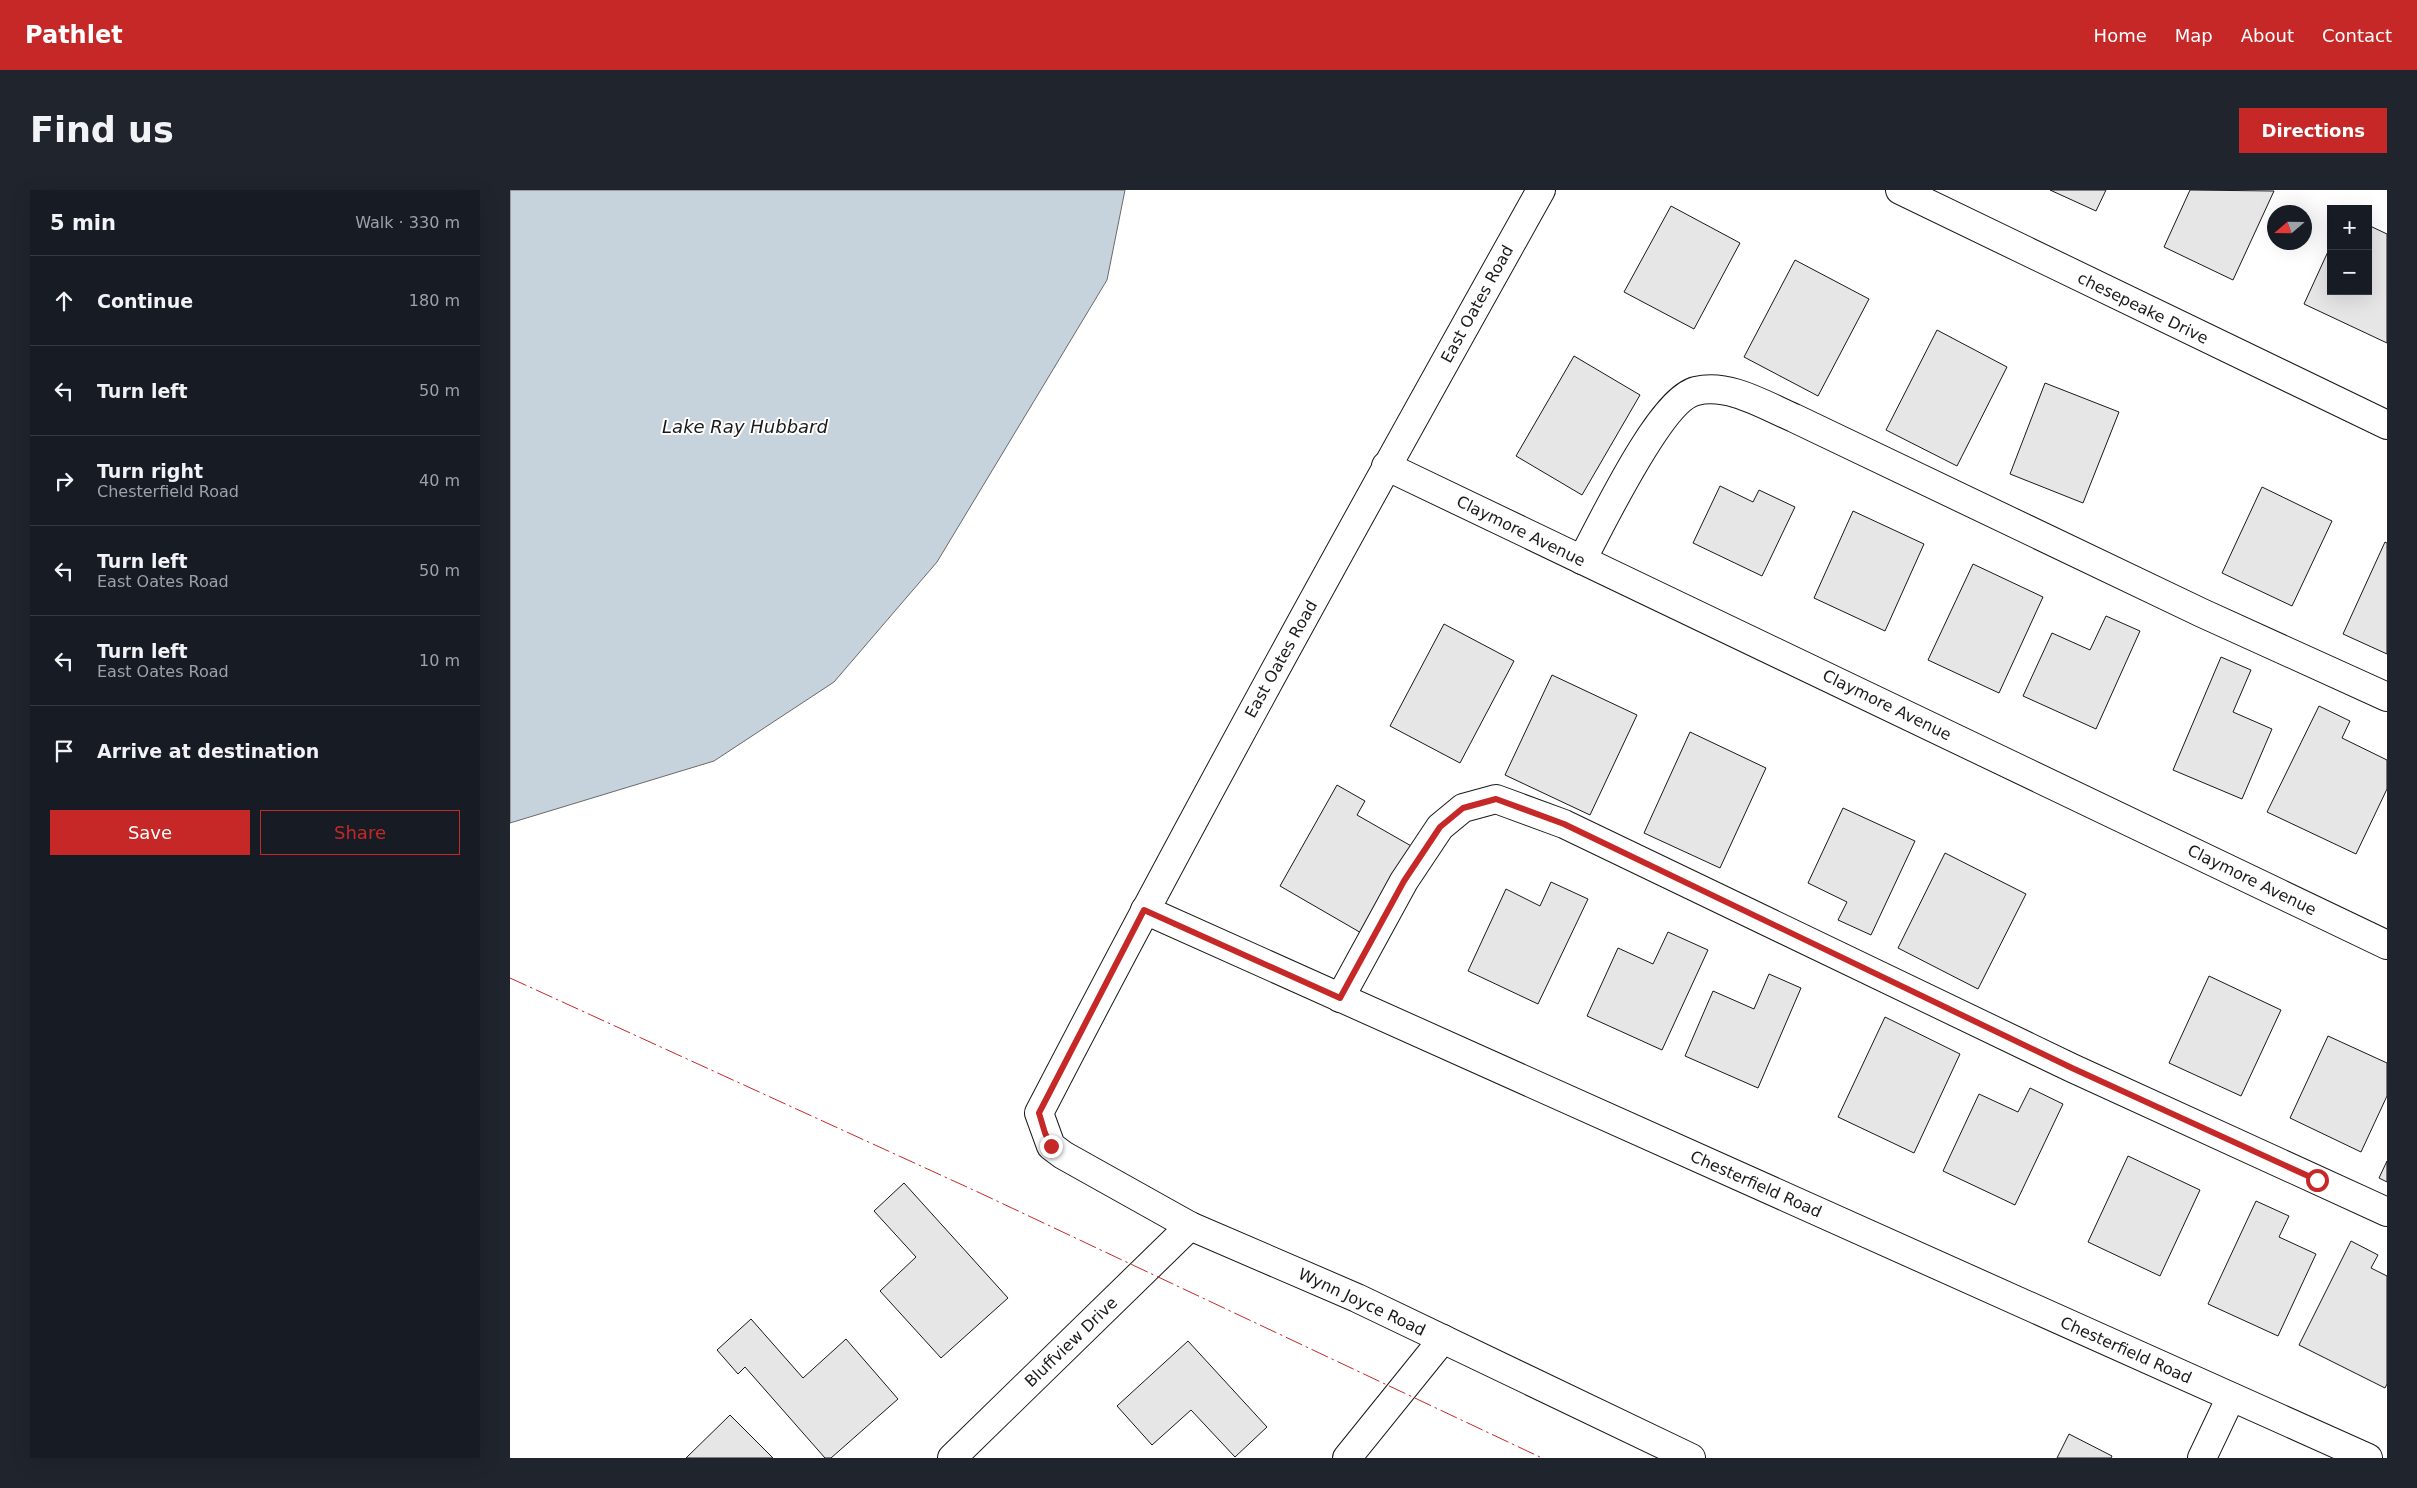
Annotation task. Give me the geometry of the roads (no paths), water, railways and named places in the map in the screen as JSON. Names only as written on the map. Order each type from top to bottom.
[{"type":"street","name":"East Oates Road","points":[[1045,1133],[1039,1113],[1144,910],[1386,466],[1540,190]]},
{"type":"street","name":"chesepeake Drive","points":[[1900,190],[2387,425]]},
{"type":"street","points":[[1582,560],[1644,446],[1676,403],[1695,391],[1730,390],[1794,418],[2202,613],[2387,698]]},
{"type":"street","name":"Claymore Avenue","points":[[1386,466],[2387,944]]},
{"type":"street","points":[[1340,998],[1404,881],[1440,827],[1463,808],[1496,799],[1564,824],[2072,1068],[2387,1212]]},
{"type":"street","name":"Chesterfield Road","points":[[1144,910],[2368,1458]]},
{"type":"street","name":"Wynn Joyce Road","points":[[1045,1133],[1051,1146],[1063,1155],[1190,1226],[1356,1298],[1443,1339],[1676,1455]]},
{"type":"street","name":"Bluffview Drive","points":[[952,1458],[1190,1226]]},
{"type":"street","points":[[1347,1458],[1443,1339]]},
{"type":"street","points":[[2202,1458],[2231,1397]]},
{"type":"water","name":"Lake Ray Hubbard","points":[[510,190],[1125,190],[1107,280],[937,562],[834,682],[714,761],[510,823]]}]
